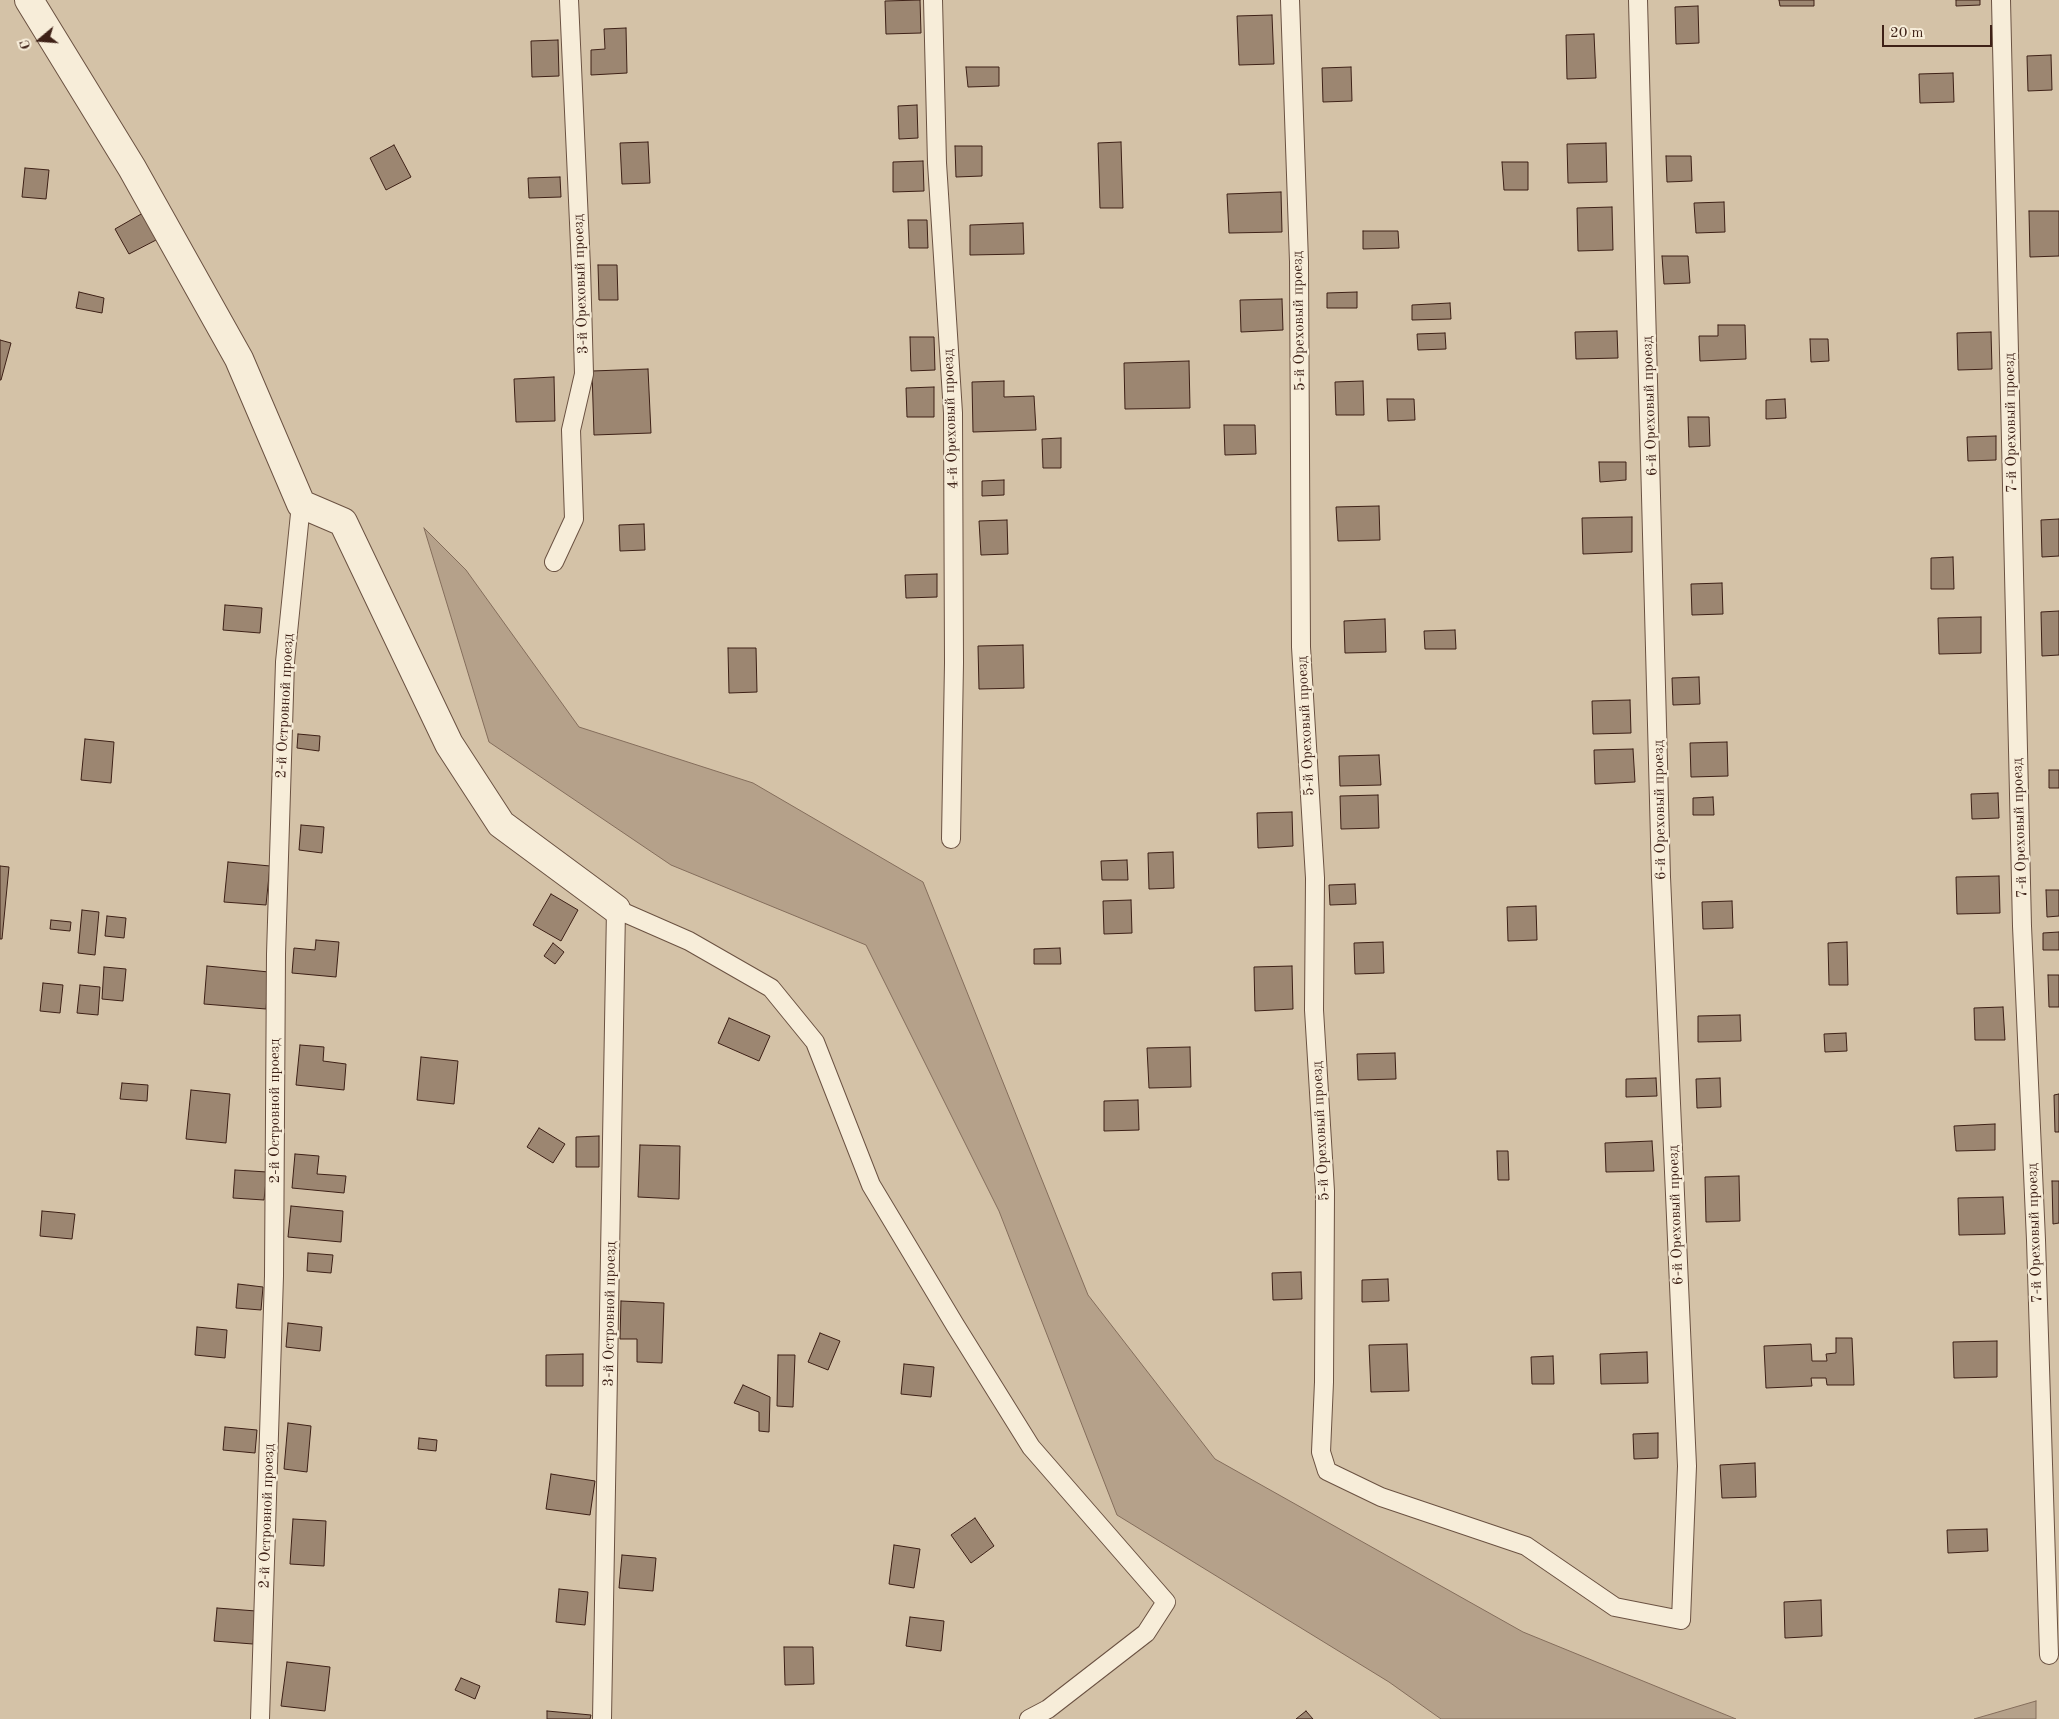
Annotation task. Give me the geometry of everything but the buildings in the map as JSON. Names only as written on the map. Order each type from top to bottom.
[{"type":"street","points":[[29,0],[132,168],[239,359],[301,504],[343,522],[449,744],[501,824],[616,909]]},
{"type":"lane","name":"3-й Ореховый проезд","points":[[554,562],[574,519],[571,430],[584,374],[570,0]]},
{"type":"lane","name":"4-й Ореховый проезд","points":[[933,0],[937,164],[953,412],[954,663],[950,839]]},
{"type":"lane","name":"5-й Ореховый проезд","points":[[1290,0],[1299,262],[1301,647],[1315,878],[1314,1010],[1325,1192],[1324,1382],[1321,1452],[1327,1471],[1381,1497],[1526,1546],[1615,1607],[1681,1620]]},
{"type":"lane","name":"6-й Ореховый проезд","points":[[1638,0],[1661,877],[1687,1466],[1681,1620]]},
{"type":"lane","name":"7-й Ореховый проезд","points":[[2001,0],[2022,907],[2050,1655]]},
{"type":"lane","name":"2-й Островной проезд","points":[[260,1719],[273,1305],[276,954],[285,662],[301,504]]},
{"type":"lane","name":"3-й Островной проезд","points":[[602,1719],[616,909]]},
{"type":"lane","points":[[616,909],[689,941],[771,988],[815,1042],[871,1185],[960,1333],[1032,1447],[1166,1602],[1146,1633],[1048,1709],[1029,1719]]},
{"type":"shaded area","points":[[0,0],[2059,0],[2059,1719],[0,1719]]},
{"type":"shaded area","points":[[424,528],[466,570],[579,727],[753,783],[923,882],[1088,1295],[1215,1459],[1523,1632],[1736,1719],[1441,1719],[1389,1682],[1117,1515],[999,1211],[866,945],[671,865],[489,742]]},
{"type":"shaded area","points":[[2036,1701],[2036,1719],[1974,1719]]}]
